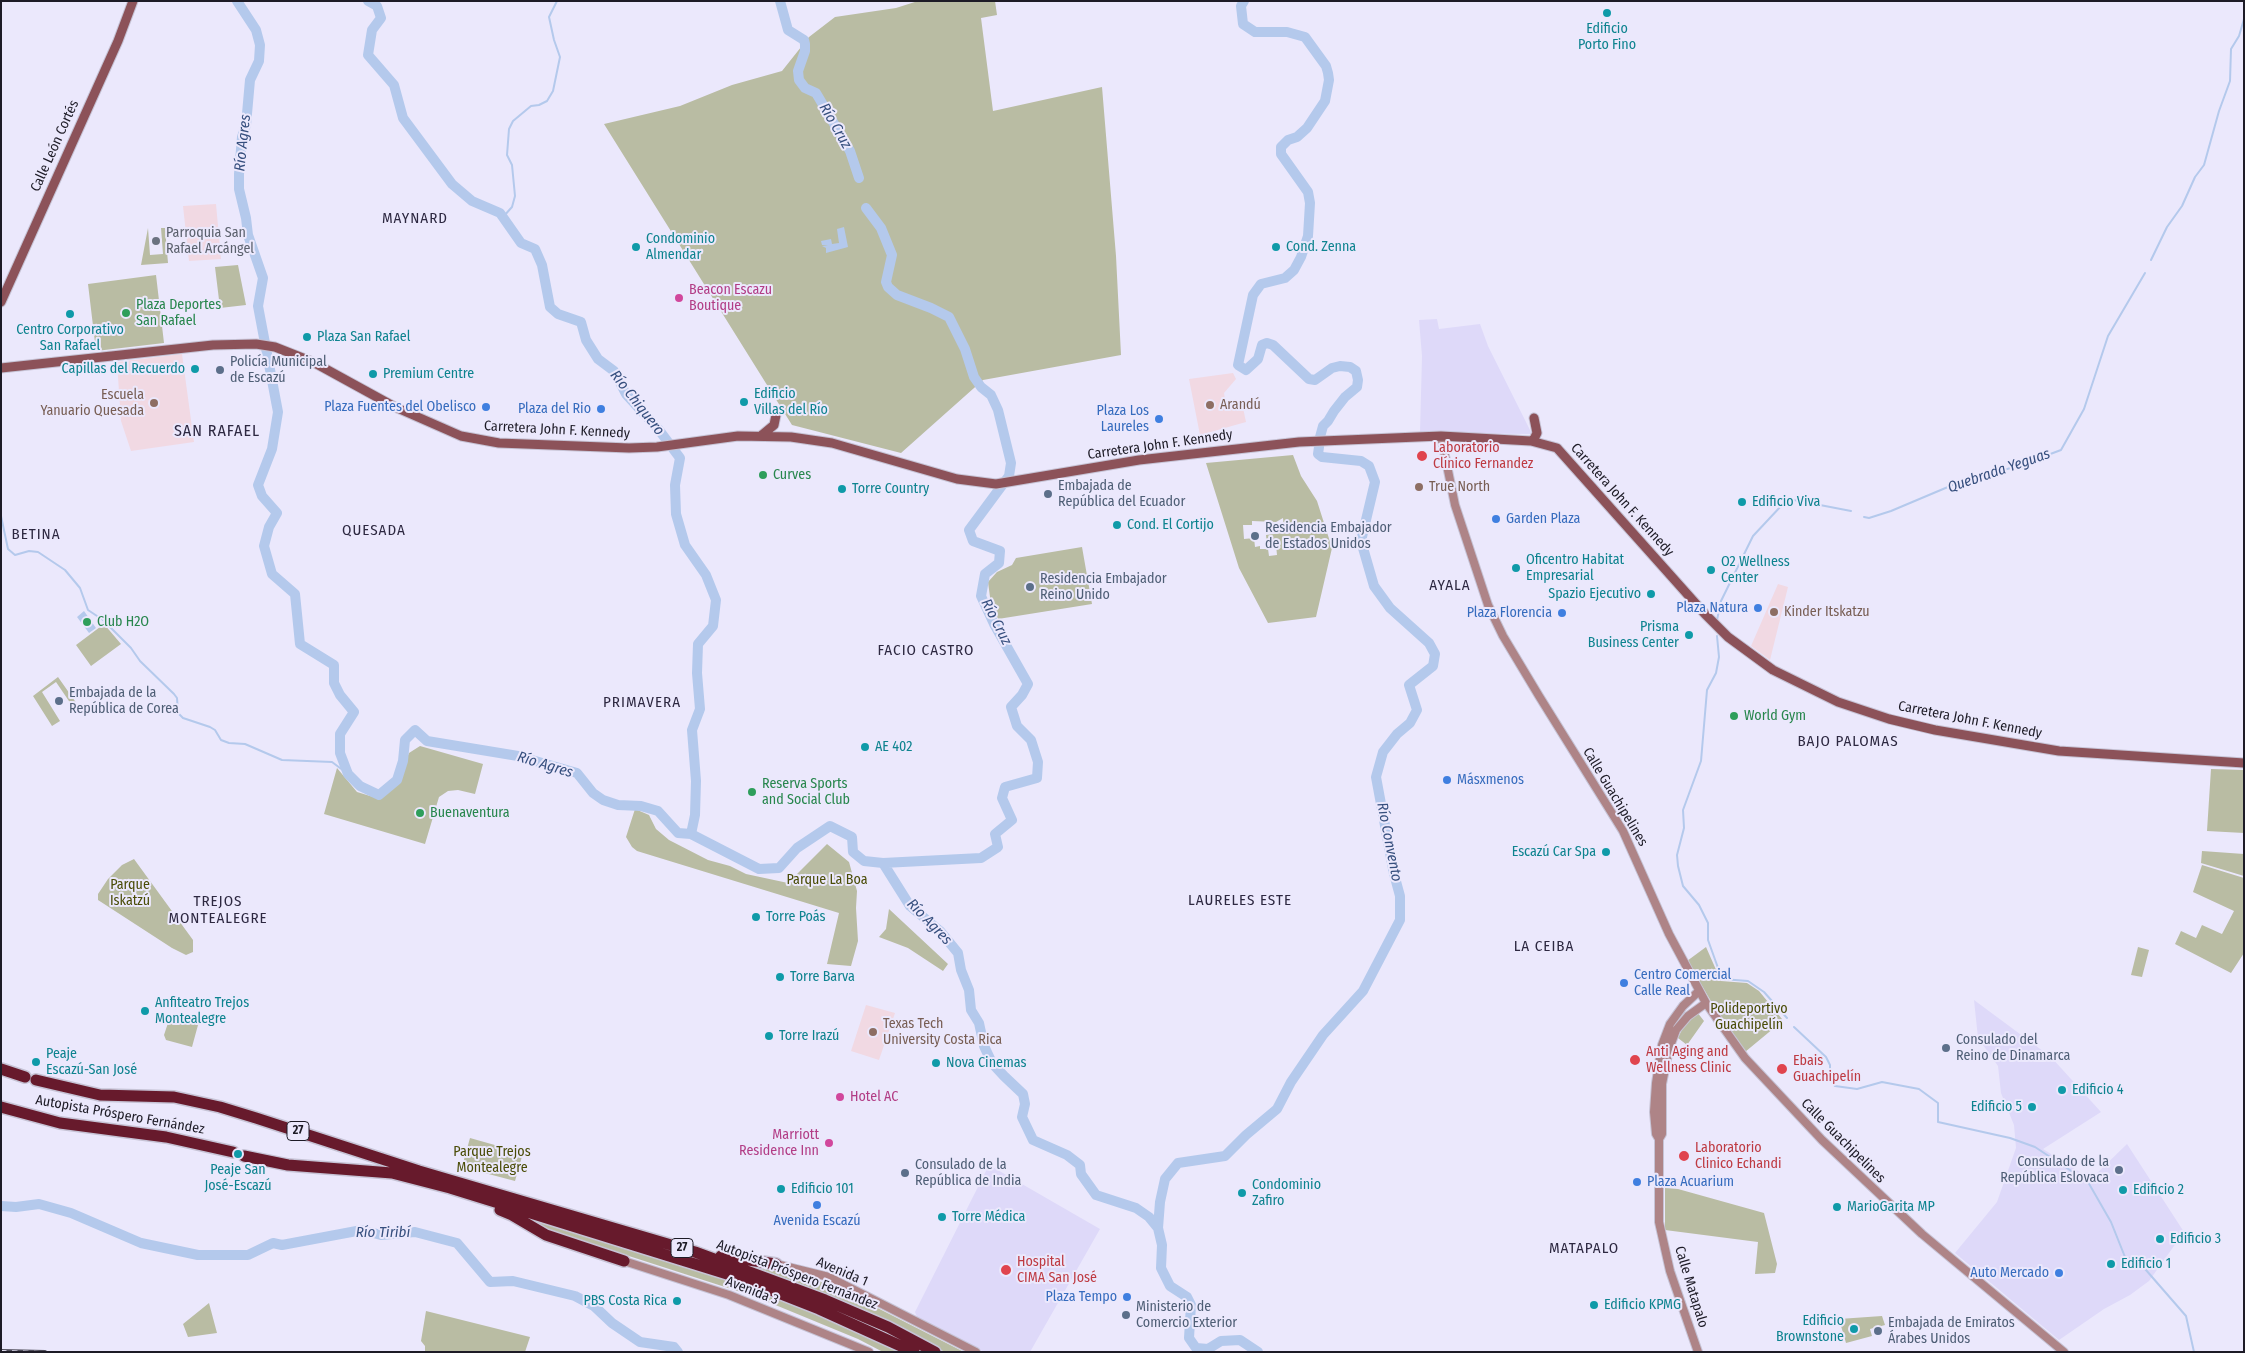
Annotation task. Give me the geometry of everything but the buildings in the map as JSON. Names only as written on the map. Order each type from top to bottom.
[{"type":"highway","name":"Autopista Próspero Fernández","points":[[1,1069],[100,1095],[167,1096],[220,1107],[419,1171],[694,1252],[824,1300],[888,1327],[935,1352]]},
{"type":"highway","name":"Autopista Próspero Fernández","points":[[1,1107],[60,1123],[166,1137],[288,1165],[392,1173],[450,1188],[740,1278],[820,1309],[914,1352]]},
{"type":"highway","points":[[450,1188],[512,1215],[546,1235],[624,1261]]},
{"type":"highway","points":[[694,1252],[776,1264]]},
{"type":"main road","name":"Calle León Cortés","points":[[1,302],[118,41],[133,1]]},
{"type":"main road","name":"Carretera John F. Kennedy","points":[[3,368],[220,344],[262,344],[313,362],[395,407],[461,436],[499,443],[657,447],[738,436],[762,435],[813,439],[957,479],[996,484],[1139,460],[1251,446],[1441,436],[1531,441],[1557,448],[1705,614],[1728,637],[1773,670],[1830,699],[1854,709],[1935,730],[2058,750],[2244,763]]},
{"type":"main road","points":[[762,435],[774,425],[776,415]]},
{"type":"main road","points":[[1531,441],[1534,440],[1537,433],[1534,418]]},
{"type":"street","name":"Calle Guachipelines","points":[[1441,436],[1456,505],[1488,605],[1503,636],[1537,693],[1623,830],[1670,934],[1706,1003],[1744,1058],[1822,1140],[1922,1234],[2064,1352]]},
{"type":"street","name":"Calle Matapalo","points":[[1659,1139],[1656,1134],[1654,1112],[1662,1045],[1670,1024],[1682,1006],[1699,991]]},
{"type":"street","name":"Calle Matapalo","points":[[1698,1352],[1670,1271],[1659,1222],[1659,1139],[1662,1134],[1662,1084],[1669,1049],[1676,1030],[1688,1016],[1706,1003]]},
{"type":"street","name":"Avenida 3","points":[[624,1261],[720,1292],[869,1352]]},
{"type":"street","name":"Avenida 1","points":[[776,1264],[829,1278],[976,1352]]},
{"type":"shaded area","points":[[216,204],[221,259],[189,261],[183,206]]},
{"type":"shaded area","points":[[1437,319],[1439,329],[1480,324],[1488,346],[1532,434],[1420,433],[1422,356],[1419,320]]},
{"type":"shaded area","name":"Escuela Yanuario Quesada","points":[[182,354],[194,442],[131,451],[121,421],[117,362]]},
{"type":"shaded area","name":"Arandú","points":[[1233,373],[1236,379],[1224,393],[1226,406],[1242,403],[1246,422],[1200,435],[1189,379]]},
{"type":"shaded area","name":"Kinder Itskatzu","points":[[1778,584],[1788,587],[1770,660],[1751,646]]},
{"type":"shaded area","points":[[1974,1000],[2051,1057],[2101,1112],[2043,1149],[2091,1179],[2127,1144],[2184,1232],[2149,1281],[2059,1340],[1955,1253],[1997,1202],[2016,1148],[2014,1125],[2001,1093],[1998,1066],[1978,1038]]},
{"type":"shaded area","name":"Texas Tech University Costa Rica","points":[[866,1005],[895,1013],[879,1060],[851,1051]]},
{"type":"shaded area","name":"Hospital CIMA San José","points":[[989,1165],[1100,1229],[1030,1352],[984,1352],[917,1317],[915,1312]]},
{"type":"green space","points":[[918,1],[995,1],[997,15],[981,18],[993,111],[1102,87],[1116,256],[1121,355],[983,380],[901,453],[792,425],[604,124],[680,106],[732,85],[782,71],[809,37],[835,17],[896,8]]},
{"type":"green space","points":[[148,228],[150,255],[163,254],[161,228],[165,228],[168,263],[141,265]]},
{"type":"green space","points":[[238,265],[246,305],[220,308],[215,267]]},
{"type":"green space","name":"Plaza Deportes San Rafael","points":[[156,275],[164,343],[96,351],[88,284]]},
{"type":"green space","points":[[1293,455],[1301,476],[1317,501],[1332,548],[1316,617],[1268,623],[1239,568],[1206,463]],"holes":[[[1283,518],[1284,530],[1282,530],[1282,533],[1266,535],[1267,546],[1276,545],[1277,555],[1269,556],[1268,549],[1260,549],[1260,546],[1255,547],[1254,538],[1244,539],[1243,525],[1252,525],[1252,521],[1276,522]]]},
{"type":"green space","points":[[1082,547],[1092,604],[998,619],[990,597],[988,582],[997,572],[1012,565],[1016,558]]},
{"type":"green space","points":[[104,624],[121,644],[91,666],[76,645]]},
{"type":"green space","points":[[58,677],[77,704],[73,707],[56,682],[42,692],[60,721],[52,726],[33,696]]},
{"type":"green space","points":[[420,746],[483,764],[475,794],[458,790],[448,791],[439,797],[425,844],[324,814],[337,768],[357,792],[380,799],[396,785],[409,753]]},
{"type":"green space","points":[[2211,769],[2244,770],[2244,833],[2207,831]]},
{"type":"green space","name":"Parque La Boa","points":[[635,809],[649,815],[656,829],[669,840],[708,860],[730,866],[746,874],[788,883],[827,844],[849,862],[857,891],[858,941],[851,966],[827,964],[839,913],[637,851],[626,837]]},
{"type":"green space","points":[[2202,851],[2244,854],[2244,876],[2201,863]]},
{"type":"green space","name":"Parque Iskatzú","points":[[134,859],[193,940],[193,952],[186,955],[172,948],[98,900],[98,894],[108,879],[122,865]]},
{"type":"green space","points":[[2202,865],[2244,878],[2244,953],[2231,973],[2175,944],[2181,931],[2196,938],[2202,925],[2222,934],[2234,911],[2193,892]]},
{"type":"green space","points":[[889,909],[948,964],[943,971],[908,948],[879,937],[886,929]]},
{"type":"green space","name":"Polideportivo Guachipelín","points":[[1706,947],[1721,981],[1747,983],[1759,991],[1782,1019],[1745,1052],[1730,1033],[1687,961]]},
{"type":"green space","points":[[2138,947],[2149,950],[2142,977],[2131,975]]},
{"type":"green space","points":[[1697,1012],[1704,1021],[1687,1045],[1678,1038],[1685,1023]]},
{"type":"green space","points":[[170,1017],[198,1025],[192,1047],[166,1040],[164,1035]]},
{"type":"green space","name":"Parque Trejos Montealegre","points":[[470,1138],[523,1153],[515,1181],[462,1167]]},
{"type":"green space","points":[[1665,1188],[1678,1189],[1764,1213],[1777,1264],[1775,1273],[1755,1274],[1758,1242],[1665,1230]]},
{"type":"green space","points":[[532,1219],[721,1273],[905,1352],[883,1352],[858,1339],[756,1297],[604,1248],[596,1248],[546,1229]]},
{"type":"green space","points":[[750,1265],[812,1278],[850,1294],[964,1352],[945,1352],[820,1291]]},
{"type":"green space","points":[[209,1303],[217,1333],[188,1337],[183,1324]]},
{"type":"green space","points":[[426,1311],[530,1337],[525,1352],[425,1352],[425,1346],[421,1341]]},
{"type":"green space","points":[[1882,1316],[1885,1325],[1870,1329],[1872,1336],[1846,1343],[1839,1319]]},
{"type":"water","points":[[844,227],[848,247],[826,253],[826,248],[822,246],[828,245],[822,245],[821,241],[831,239],[832,244],[839,243],[837,229]]},
{"type":"water","name":"Club H2O","points":[[84,611],[96,628],[89,633],[77,617]]},
{"type":"waterway","name":"Río Agres","points":[[237,1],[256,30],[260,45],[259,61],[250,80],[246,125],[242,137],[239,189],[248,235],[263,278],[258,306],[278,412],[272,449],[258,485],[262,496],[277,513],[269,527],[264,546],[272,574],[295,594],[300,644],[334,665],[334,683],[340,695],[354,712],[340,734],[340,753],[348,774],[360,786],[379,795],[397,780],[403,761],[405,740],[415,730],[427,741],[518,756],[577,773],[593,793],[603,800],[618,805],[641,806],[658,811],[678,833],[691,834],[759,869],[779,868],[797,848],[830,826],[852,837],[853,852],[864,861],[883,863],[910,906],[940,931],[958,953],[961,970],[969,990],[971,1010],[979,1023],[984,1046],[992,1063],[1023,1094],[1025,1104],[1022,1117],[1033,1140],[1067,1155],[1080,1165],[1081,1174],[1096,1195],[1136,1208],[1149,1217],[1158,1228],[1162,1245],[1161,1268],[1170,1286],[1187,1297],[1191,1305],[1189,1338],[1196,1348],[1208,1349],[1221,1341],[1240,1340],[1258,1352]]},
{"type":"waterway","name":"Río Chiquero","points":[[368,1],[377,6],[381,18],[372,30],[368,55],[394,85],[403,118],[452,184],[472,201],[500,213],[521,243],[535,249],[542,265],[550,307],[558,314],[581,322],[586,340],[598,359],[614,371],[626,394],[659,430],[680,458],[675,485],[676,514],[685,545],[706,575],[716,600],[713,626],[698,644],[697,673],[700,709],[692,730],[696,781],[695,815],[691,834]]},
{"type":"waterway","points":[[503,217],[512,207],[515,196],[512,165],[507,155],[509,129],[513,121],[531,106],[547,101],[553,91],[560,57],[549,17],[557,1]]},
{"type":"waterway","name":"Río Cruz","points":[[780,1],[788,30],[804,40],[805,44],[805,51],[798,71],[799,80],[805,88],[816,93],[850,151],[859,178]]},
{"type":"waterway","name":"Río Convento","points":[[1244,1],[1241,6],[1243,24],[1255,32],[1287,32],[1305,37],[1326,66],[1328,73],[1329,80],[1325,101],[1307,128],[1297,137],[1288,140],[1281,147],[1281,154],[1308,192],[1310,203],[1308,236],[1301,257],[1294,270],[1285,278],[1261,284],[1253,295],[1238,365],[1246,370],[1258,359],[1262,345],[1267,343],[1273,345],[1309,379],[1315,380],[1332,368],[1340,366],[1350,367],[1356,371],[1357,387],[1345,397],[1334,411],[1323,426],[1320,437]]},
{"type":"waterway","name":"Quebrada Yeguas","points":[[2151,260],[2167,227],[2182,206],[2195,177],[2204,165],[2219,111],[2230,81],[2231,49],[2239,36],[2244,19]]},
{"type":"waterway","name":"Río Cruz","points":[[866,208],[881,228],[892,255],[886,282],[888,287],[897,295],[949,317],[965,349],[974,377],[981,387],[991,395],[998,410],[1011,463],[1009,476],[969,530],[973,541],[1000,551],[999,563],[985,574],[981,596],[994,624],[1028,684],[1022,695],[1011,707],[1017,726],[1031,740],[1038,762],[1037,778],[1005,787],[1002,798],[1012,820],[995,834],[998,847],[981,858],[883,863]]},
{"type":"waterway","name":"Quebrada Yeguas","points":[[1864,517],[1869,518],[1891,511],[1955,484],[2021,465],[2061,450],[2084,409],[2108,336],[2145,273]]},
{"type":"waterway","name":"Río Convento","points":[[1158,1228],[1160,1202],[1165,1179],[1178,1163],[1225,1156],[1277,1109],[1291,1082],[1323,1035],[1363,991],[1400,920],[1400,896],[1394,874],[1376,777],[1383,752],[1397,734],[1410,723],[1417,710],[1409,685],[1433,666],[1435,654],[1429,643],[1390,608],[1374,586],[1361,541],[1375,482],[1369,466],[1361,461],[1322,457],[1318,454],[1319,447]]},
{"type":"waterway","name":"Quebrada Yeguas","points":[[1717,620],[1721,601],[1753,536],[1782,505],[1794,500],[1851,511]]},
{"type":"waterway","points":[[1,516],[8,549],[15,555],[29,551],[38,552],[65,570],[80,588],[88,610],[103,620],[131,648],[140,661],[174,694],[177,698],[178,713],[183,718],[210,727],[215,730],[221,740],[229,743],[245,744],[282,760],[332,762],[348,774]]},
{"type":"waterway","name":"Quebrada Yeguas","points":[[1717,636],[1719,657],[1716,673],[1707,690],[1701,761],[1683,810],[1684,828],[1677,855],[1678,866],[1683,886],[1699,905],[1708,923],[1708,940],[1722,979],[1748,981],[1764,992],[1787,1018]]},
{"type":"waterway","name":"Quebrada Yeguas","points":[[1794,1027],[1826,1057],[1830,1065],[1830,1080],[1835,1086],[1857,1089],[1882,1082],[1919,1089],[1938,1103],[1938,1122],[2010,1138],[2035,1147],[2088,1182],[2111,1222],[2125,1257],[2139,1262],[2186,1316],[2194,1352]]},
{"type":"waterway","name":"Río Tiribí","points":[[1,1206],[16,1207],[39,1204],[71,1213],[141,1243],[198,1255],[248,1255],[273,1243],[282,1245],[362,1230],[381,1235],[415,1232],[457,1243],[490,1282],[513,1281],[575,1296],[594,1306],[612,1323],[640,1342],[674,1347],[678,1352]]},
{"type":"railway","points":[[1,1351],[45,1352]]},
{"type":"place","name":"Edificio Porto Fino","points":[[1607,13]]},
{"type":"place","name":"Parroquia San Rafael Arcángel","points":[[156,241]]},
{"type":"place","name":"Condominio Almendar","points":[[636,247]]},
{"type":"place","name":"Cond. Zenna","points":[[1276,247]]},
{"type":"place","name":"Beacon Escazu Boutique","points":[[679,298]]},
{"type":"place","name":"Plaza Deportes San Rafael","points":[[126,313]]},
{"type":"place","name":"Centro Corporativo San Rafael","points":[[70,314]]},
{"type":"place","name":"Plaza San Rafael","points":[[307,337]]},
{"type":"place","name":"Capillas del Recuerdo","points":[[195,369]]},
{"type":"place","name":"Policía Municipal de Escazú","points":[[220,370]]},
{"type":"place","name":"Premium Centre","points":[[373,374]]},
{"type":"place","name":"Edificio Villas del Río","points":[[744,402]]},
{"type":"place","name":"Escuela Yanuario Quesada","points":[[154,403]]},
{"type":"place","name":"Arandú","points":[[1210,405]]},
{"type":"place","name":"Plaza Fuentes del Obelisco","points":[[486,407]]},
{"type":"place","name":"Plaza del Rio","points":[[601,409]]},
{"type":"place","name":"Plaza Los Laureles","points":[[1159,419]]},
{"type":"place","name":"Laboratorio Clínico Fernandez","points":[[1422,456]]},
{"type":"place","name":"Curves","points":[[763,475]]},
{"type":"place","name":"True North","points":[[1419,487]]},
{"type":"place","name":"Torre Country","points":[[842,489]]},
{"type":"place","name":"Embajada de República del Ecuador","points":[[1048,494]]},
{"type":"place","name":"Edificio Viva","points":[[1742,502]]},
{"type":"place","name":"Garden Plaza","points":[[1496,519]]},
{"type":"place","name":"Cond. El Cortijo","points":[[1117,525]]},
{"type":"place","name":"Residencia Embajador de Estados Unidos","points":[[1255,536]]},
{"type":"place","name":"Oficentro Habitat Empresarial","points":[[1516,568]]},
{"type":"place","name":"O2 Wellness Center","points":[[1711,570]]},
{"type":"place","name":"Residencia Embajador Reino Unido","points":[[1030,587]]},
{"type":"place","name":"Spazio Ejecutivo","points":[[1651,594]]},
{"type":"place","name":"Plaza Natura","points":[[1758,608]]},
{"type":"place","name":"Kinder Itskatzu","points":[[1774,612]]},
{"type":"place","name":"Plaza Florencia","points":[[1562,613]]},
{"type":"place","name":"Club H2O","points":[[87,622]]},
{"type":"place","name":"Prisma Business Center","points":[[1689,635]]},
{"type":"place","name":"Embajada de la República de Corea","points":[[59,701]]},
{"type":"place","name":"World Gym","points":[[1734,716]]},
{"type":"place","name":"AE 402","points":[[865,747]]},
{"type":"place","name":"Másxmenos","points":[[1447,780]]},
{"type":"place","name":"Reserva Sports and Social Club","points":[[752,792]]},
{"type":"place","name":"Buenaventura","points":[[420,813]]},
{"type":"place","name":"Escazú Car Spa","points":[[1606,852]]},
{"type":"place","name":"Torre Poás","points":[[756,917]]},
{"type":"place","name":"Torre Barva","points":[[780,977]]},
{"type":"place","name":"Centro Comercial Calle Real","points":[[1624,983]]},
{"type":"place","name":"Anfiteatro Trejos Montealegre","points":[[145,1011]]},
{"type":"place","name":"Texas Tech University Costa Rica","points":[[873,1032]]},
{"type":"place","name":"Torre Irazú","points":[[769,1036]]},
{"type":"place","name":"Consulado del Reino de Dinamarca","points":[[1946,1048]]},
{"type":"place","name":"Anti Aging and Wellness Clinic","points":[[1635,1060]]},
{"type":"place","name":"Peaje Escazú-San José","points":[[36,1062]]},
{"type":"place","name":"Nova Cinemas","points":[[936,1063]]},
{"type":"place","name":"Ebais Guachipelín","points":[[1782,1069]]},
{"type":"place","name":"Edificio 4","points":[[2062,1090]]},
{"type":"place","name":"Hotel AC","points":[[840,1097]]},
{"type":"place","name":"Edificio 5","points":[[2032,1107]]},
{"type":"place","name":"Marriott Residence Inn","points":[[829,1143]]},
{"type":"place","name":"Peaje San José-Escazú","points":[[238,1154]]},
{"type":"place","name":"Laboratorio Clinico Echandi","points":[[1684,1156]]},
{"type":"place","name":"Consulado de la República Eslovaca","points":[[2119,1170]]},
{"type":"place","name":"Consulado de la República de India","points":[[905,1173]]},
{"type":"place","name":"Plaza Acuarium","points":[[1637,1182]]},
{"type":"place","name":"Edificio 101","points":[[781,1189]]},
{"type":"place","name":"Edificio 2","points":[[2123,1190]]},
{"type":"place","name":"Condominio Zafiro","points":[[1242,1193]]},
{"type":"place","name":"Avenida Escazú","points":[[817,1205]]},
{"type":"place","name":"MarioGarita MP","points":[[1837,1207]]},
{"type":"place","name":"Torre Médica","points":[[942,1217]]},
{"type":"place","name":"Edificio 3","points":[[2160,1239]]},
{"type":"place","name":"Edificio 1","points":[[2111,1264]]},
{"type":"place","name":"Hospital CIMA San José","points":[[1006,1270]]},
{"type":"place","name":"Auto Mercado","points":[[2059,1273]]},
{"type":"place","name":"Plaza Tempo","points":[[1127,1297]]},
{"type":"place","name":"PBS Costa Rica","points":[[677,1301]]},
{"type":"place","name":"Edificio KPMG","points":[[1594,1305]]},
{"type":"place","name":"Ministerio de Comercio Exterior","points":[[1126,1315]]},
{"type":"place","name":"Edificio Brownstone","points":[[1854,1329]]},
{"type":"place","name":"Embajada de Emiratos Árabes Unidos","points":[[1878,1331]]},
{"type":"district","name":"MAYNARD","points":[[415,219]]},
{"type":"district","name":"SAN RAFAEL","points":[[217,432]]},
{"type":"district","name":"QUESADA","points":[[374,531]]},
{"type":"district","name":"BETINA","points":[[36,535]]},
{"type":"district","name":"AYALA","points":[[1450,586]]},
{"type":"district","name":"FACIO CASTRO","points":[[926,651]]},
{"type":"district","name":"PRIMAVERA","points":[[642,703]]},
{"type":"district","name":"BAJO PALOMAS","points":[[1848,742]]},
{"type":"district","name":"LAURELES ESTE","points":[[1240,901]]},
{"type":"district","name":"TREJOS MONTEALEGRE","points":[[218,910]]},
{"type":"district","name":"LA CEIBA","points":[[1544,947]]},
{"type":"district","name":"MATAPALO","points":[[1584,1249]]}]
